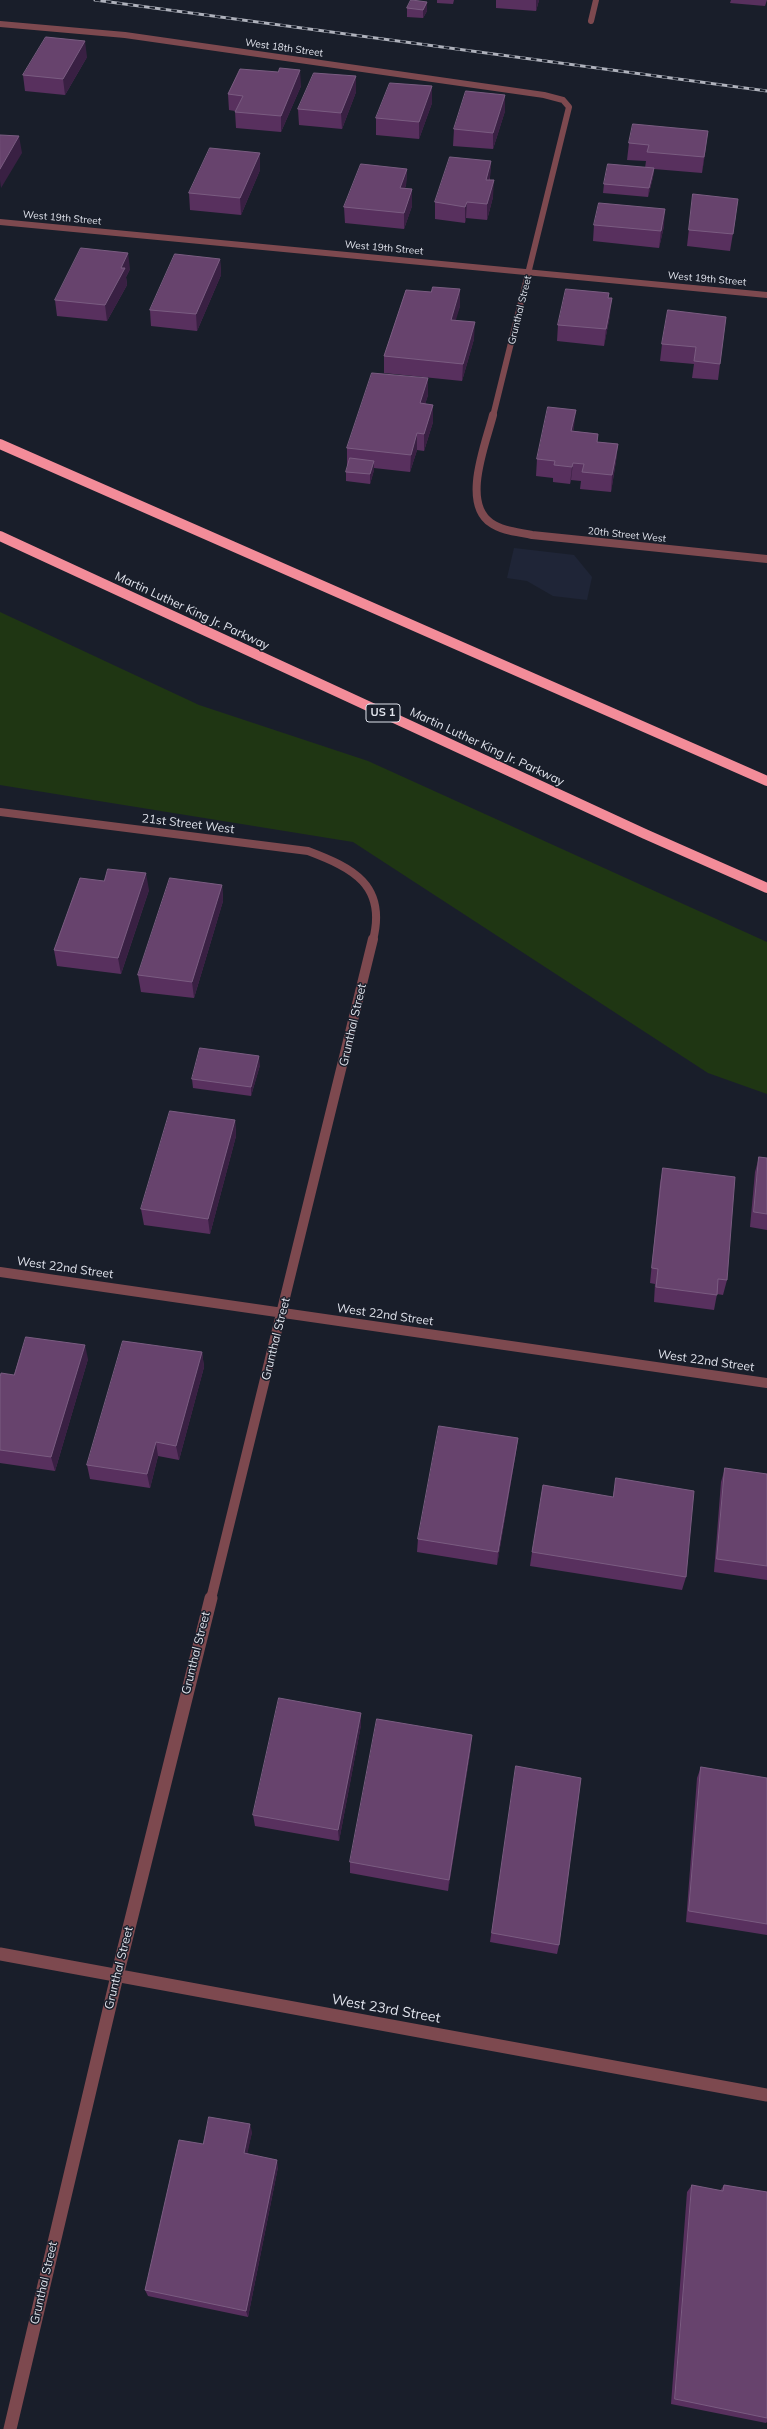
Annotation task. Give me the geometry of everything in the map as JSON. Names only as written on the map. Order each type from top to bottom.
[{"type":"highway","points":[[0,444],[767,781]]},
{"type":"highway","name":"Martin Luther King Jr. Parkway","points":[[0,536],[645,834],[767,888]]},
{"type":"street","points":[[591,21],[596,0]]},
{"type":"street","name":"West 18th Street","points":[[0,24],[125,35],[544,95],[563,100]]},
{"type":"street","name":"Grunthal Street","points":[[486,520],[475,503],[476,485],[530,272],[569,107],[563,100]]},
{"type":"street","name":"West 19th Street","points":[[0,222],[767,295]]},
{"type":"street","name":"20th Street West","points":[[486,520],[505,530],[532,535],[767,559]]},
{"type":"street","name":"21st Street West","points":[[0,812],[308,851],[341,864],[366,880]]},
{"type":"street","name":"Grunthal Street","points":[[10,2429],[117,1976],[283,1313],[377,924],[376,903],[366,880]]},
{"type":"street","name":"West 22nd Street","points":[[0,1272],[767,1383]]},
{"type":"street","name":"West 23rd Street","points":[[0,1954],[767,2095]]},
{"type":"shaded area","points":[[514,548],[574,555],[592,577],[587,600],[553,596],[527,581],[507,578]]},
{"type":"green space","points":[[0,612],[199,705],[368,761],[767,942],[767,1094],[708,1073],[353,842],[0,785]]},
{"type":"building","points":[[411,0],[427,2],[423,10],[407,8]]},
{"type":"building","points":[[46,37],[85,41],[63,79],[23,75]]},
{"type":"building","points":[[280,68],[300,70],[281,116],[235,112],[243,96],[228,94],[240,69],[278,72]]},
{"type":"building","points":[[314,73],[356,76],[341,113],[298,109]]},
{"type":"building","points":[[390,83],[432,86],[419,122],[376,118]]},
{"type":"building","points":[[466,91],[505,95],[493,133],[454,129]]},
{"type":"building","points":[[633,124],[708,131],[704,157],[647,152],[649,145],[629,143]]},
{"type":"building","points":[[0,135],[19,136],[0,169]]},
{"type":"building","points":[[210,148],[260,153],[240,198],[189,193]]},
{"type":"building","points":[[450,157],[491,161],[486,180],[494,180],[487,204],[467,202],[465,207],[435,202]]},
{"type":"building","points":[[361,164],[407,169],[400,188],[412,189],[404,213],[344,207]]},
{"type":"building","points":[[608,164],[654,168],[649,188],[604,184]]},
{"type":"building","points":[[693,194],[738,199],[733,234],[689,230]]},
{"type":"building","points":[[599,203],[665,209],[661,231],[594,225]]},
{"type":"building","points":[[81,248],[128,253],[121,268],[125,268],[105,305],[55,300]]},
{"type":"building","points":[[175,254],[220,259],[196,314],[150,310]]},
{"type":"building","points":[[433,287],[460,289],[451,320],[475,322],[463,364],[384,356],[406,290],[431,292]]},
{"type":"building","points":[[566,289],[609,293],[608,298],[612,298],[606,329],[558,325]]},
{"type":"building","points":[[668,310],[726,317],[720,364],[694,361],[696,347],[662,344]]},
{"type":"building","points":[[372,373],[428,378],[420,403],[433,405],[424,434],[417,433],[411,455],[347,448]]},
{"type":"building","points":[[548,407],[576,410],[571,431],[598,434],[597,442],[618,444],[612,475],[582,472],[584,464],[573,463],[572,467],[554,465],[555,461],[537,459]]},
{"type":"building","points":[[350,458],[374,461],[370,474],[346,472]]},
{"type":"building","points":[[108,869],[146,873],[118,958],[54,950],[80,878],[104,881]]},
{"type":"building","points":[[170,878],[222,885],[192,982],[138,975]]},
{"type":"building","points":[[200,1048],[259,1056],[251,1087],[192,1079]]},
{"type":"building","points":[[170,1111],[235,1120],[208,1219],[141,1209]]},
{"type":"building","points":[[759,1157],[767,1158],[767,1214],[754,1212]]},
{"type":"building","points":[[663,1168],[735,1177],[727,1280],[718,1279],[717,1295],[656,1287],[658,1269],[652,1268]]},
{"type":"building","points":[[26,1337],[85,1345],[51,1457],[0,1450],[0,1377],[1,1373],[14,1375]]},
{"type":"building","points":[[123,1341],[202,1352],[176,1446],[156,1442],[147,1474],[87,1465]]},
{"type":"building","points":[[439,1426],[518,1438],[498,1552],[418,1539]]},
{"type":"building","points":[[725,1468],[767,1474],[767,1566],[717,1559]]},
{"type":"building","points":[[616,1478],[694,1491],[686,1577],[532,1552],[543,1485],[613,1497]]},
{"type":"building","points":[[279,1698],[361,1713],[338,1830],[253,1815]]},
{"type":"building","points":[[377,1719],[472,1735],[449,1880],[350,1862]]},
{"type":"building","points":[[516,1766],[581,1778],[559,1945],[492,1933]]},
{"type":"building","points":[[701,1767],[767,1778],[767,1924],[689,1911]]},
{"type":"building","points":[[209,2117],[250,2124],[244,2153],[277,2160],[246,2311],[145,2290],[179,2140],[203,2144]]},
{"type":"building","points":[[692,2185],[723,2191],[724,2185],[767,2192],[767,2418],[675,2399]]},
{"type":"railway","points":[[95,0],[767,91]]}]
